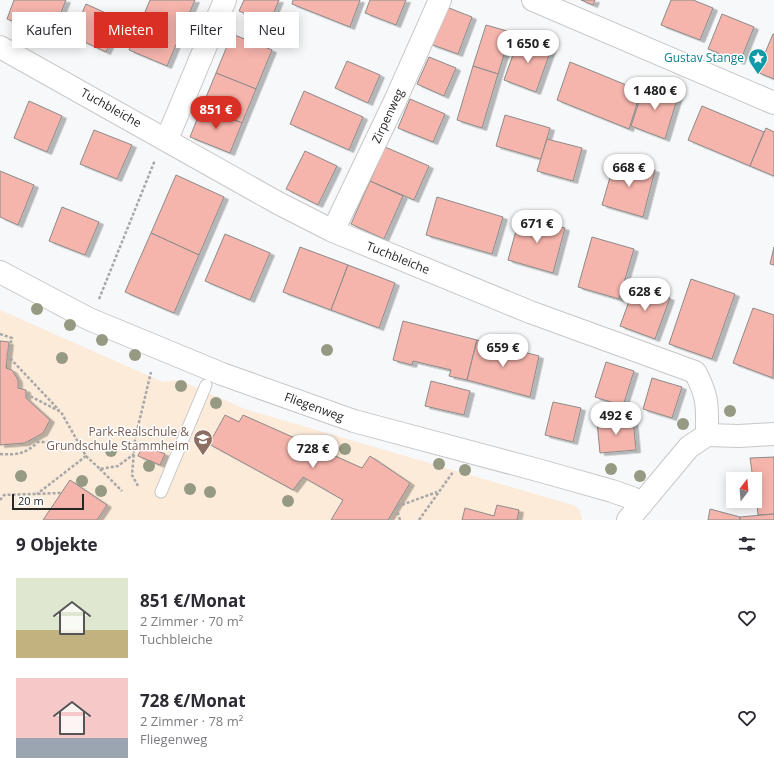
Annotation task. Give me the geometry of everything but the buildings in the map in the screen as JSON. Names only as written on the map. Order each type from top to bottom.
[{"type":"street","points":[[167,139],[225,0]]},
{"type":"street","name":"Zirpenweg","points":[[333,231],[396,99],[440,0]]},
{"type":"street","points":[[533,0],[774,103]]},
{"type":"street","name":"Tuchbleiche","points":[[0,47],[167,139],[278,203],[333,231],[530,312],[694,372],[705,390],[708,402],[707,435]]},
{"type":"street","name":"Fliegenweg","points":[[0,272],[89,319],[222,374],[354,421],[612,491],[632,498],[634,512]]},
{"type":"street","points":[[634,512],[689,447],[707,435],[739,436],[774,434]]},
{"type":"lane","points":[[161,492],[206,385]]},
{"type":"path","points":[[89,319],[98,302],[153,163],[167,139]]},
{"type":"path","points":[[0,334],[12,338],[7,355],[61,412],[86,456],[122,491]]},
{"type":"path","points":[[138,486],[132,475],[135,439],[151,372]]},
{"type":"path","points":[[26,394],[61,412]]},
{"type":"path","points":[[34,438],[38,442]]},
{"type":"path","points":[[0,454],[13,455],[28,451],[38,442],[50,442],[64,447],[79,444]]},
{"type":"path","points":[[100,469],[118,466],[134,454]]},
{"type":"path","points":[[37,494],[86,456]]},
{"type":"path","points":[[419,520],[437,492],[455,469]]},
{"type":"path","points":[[400,520],[396,507],[437,492]]},
{"type":"path","points":[[0,500],[4,495],[61,493]]},
{"type":"shaded area","name":"Park-Realschule & Grundschule Stammheim","points":[[0,310],[163,382],[179,380],[245,409],[569,504],[575,506],[580,511],[582,520],[0,520]]},
{"type":"place","name":"Gustav Stange","points":[[758,75]]},
{"type":"place","name":"Park-Realschule & Grundschule Stammheim","points":[[203,456]]}]
